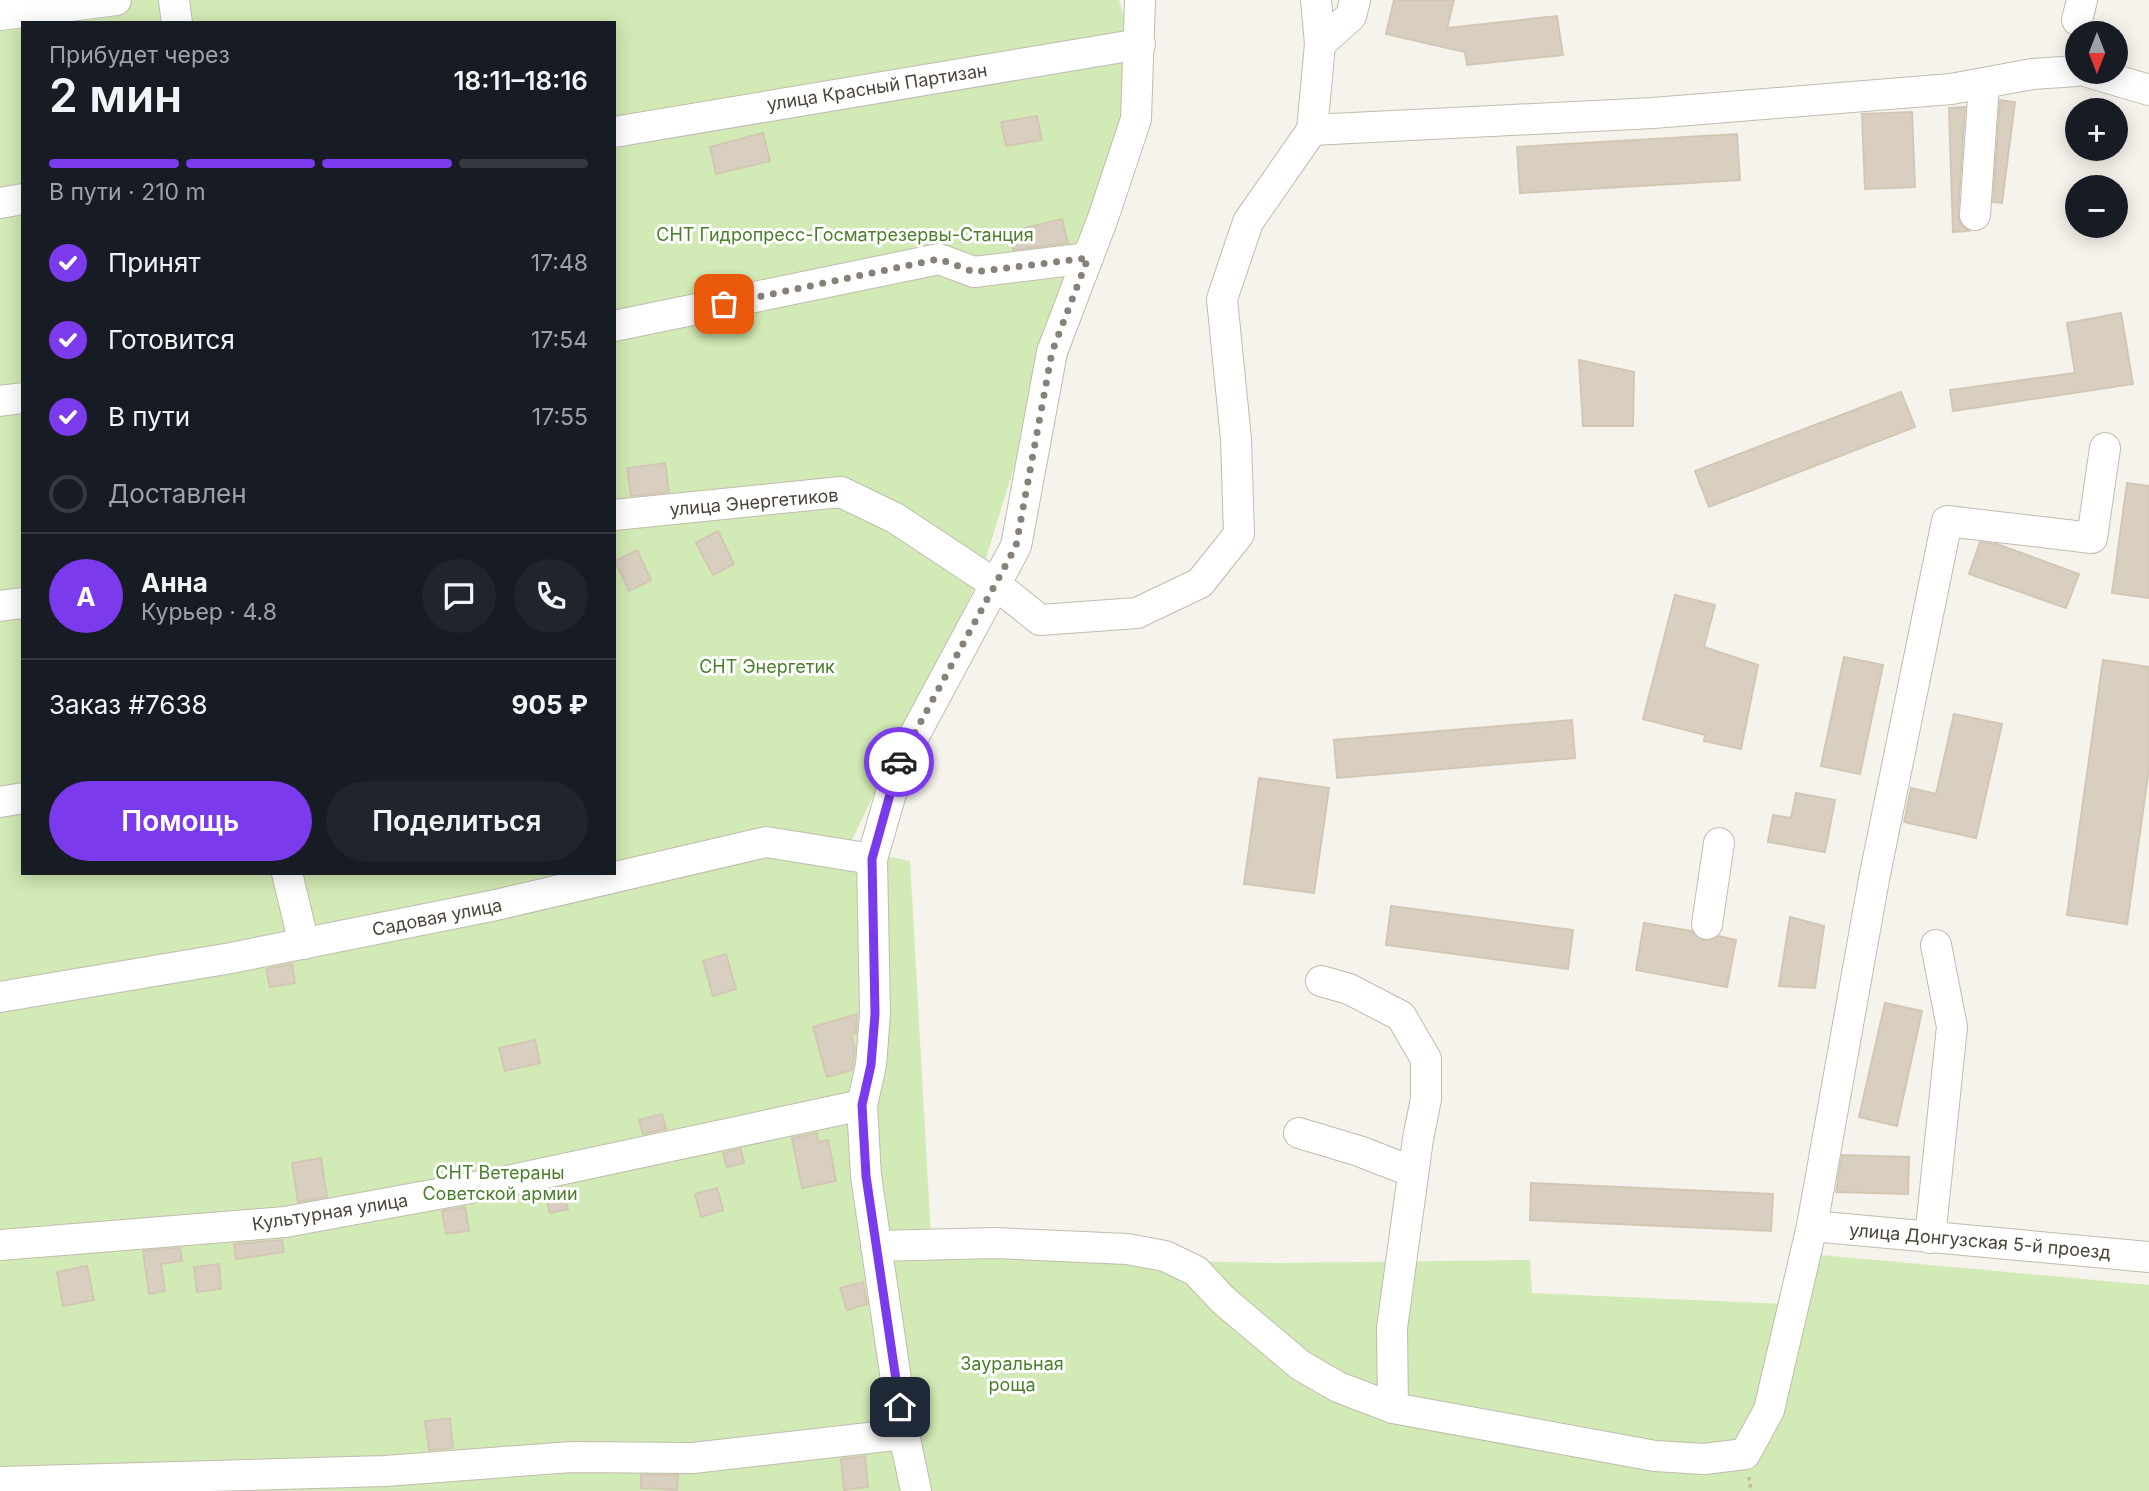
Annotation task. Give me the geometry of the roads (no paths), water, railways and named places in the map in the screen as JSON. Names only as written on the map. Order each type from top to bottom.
[{"type":"street","points":[[0,15],[116,0]]},
{"type":"street","points":[[174,0],[177,21]]},
{"type":"street","points":[[916,1491],[904,1434],[866,1176],[862,1105],[871,1065],[875,1014],[872,859],[900,762],[1016,546],[1052,352],[1136,119],[1140,0]]},
{"type":"street","points":[[1316,0],[1320,44],[1312,130],[1653,113],[1984,84],[2032,74],[2065,72]]},
{"type":"street","points":[[1320,44],[1351,16],[1355,0]]},
{"type":"street","name":"улица Красный Партизан","points":[[616,132],[1140,44]]},
{"type":"street","points":[[1975,215],[1984,84]]},
{"type":"street","points":[[2128,84],[2149,90]]},
{"type":"street","name":"улица Энергетиков","points":[[616,515],[841,492],[895,517],[995,584],[1040,620],[1137,613],[1200,583],[1239,534],[1236,439],[1222,299],[1248,222],[1312,130]]},
{"type":"street","points":[[0,203],[21,199]]},
{"type":"street","points":[[616,326],[939,259],[974,272],[1088,258]]},
{"type":"street","points":[[0,401],[21,398]]},
{"type":"street","points":[[876,1247],[996,1243],[1127,1250],[1165,1256],[1196,1271],[1223,1300],[1300,1365],[1338,1387],[1394,1408],[1655,1456],[1704,1459],[1745,1454],[1769,1410],[1812,1226],[1874,879],[1947,521],[2092,538],[2105,448]]},
{"type":"street","points":[[0,606],[21,603]]},
{"type":"street","points":[[0,802],[21,798]]},
{"type":"street","name":"Садовая улица","points":[[0,997],[304,944],[496,905],[765,842],[872,859]]},
{"type":"street","points":[[1707,924],[1719,843]]},
{"type":"street","points":[[287,875],[304,944]]},
{"type":"street","points":[[1930,1238],[1952,1027],[1936,945]]},
{"type":"street","points":[[1321,981],[1349,989],[1401,1016],[1426,1059],[1426,1100],[1413,1172],[1392,1328],[1394,1408]]},
{"type":"street","name":"Культурная улица","points":[[0,1245],[285,1222],[503,1182],[862,1105]]},
{"type":"street","points":[[1299,1133],[1359,1151],[1413,1172]]},
{"type":"street","name":"улица Донгузская 5-й проезд","points":[[1812,1226],[2149,1257]]},
{"type":"street","points":[[0,1482],[385,1472],[572,1457],[692,1458],[904,1434]]},
{"type":"park label","name":"СНТ Гидропресс-Госматрезервы-Станция","points":[[845,234]]},
{"type":"park label","name":"СНТ Энергетик","points":[[767,666]]},
{"type":"park label","name":"СНТ Ветераны Советской армии","points":[[500,1182]]},
{"type":"park label","name":"Зауральная роща","points":[[1012,1373]]}]
